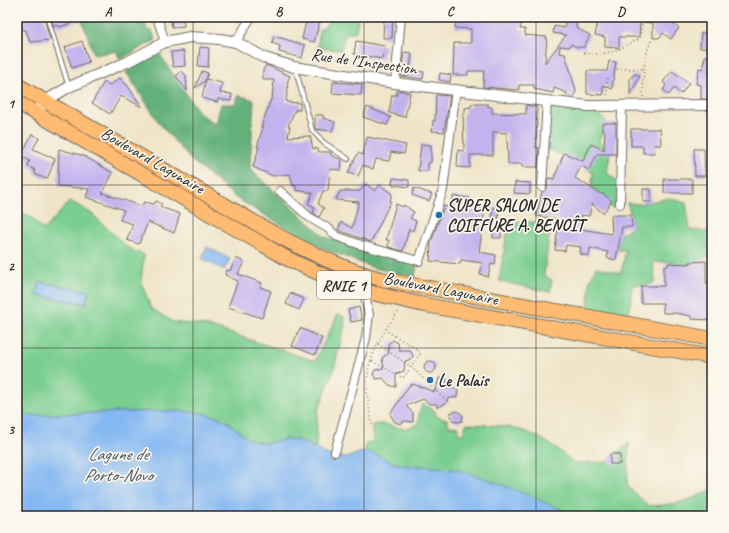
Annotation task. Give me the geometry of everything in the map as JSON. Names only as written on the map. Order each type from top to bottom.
[{"type":"highway","name":"Boulevard Lagunaire","points":[[17,85],[285,239],[328,262],[368,276],[712,339]]},
{"type":"highway","name":"Boulevard Lagunaire","points":[[17,102],[288,259],[322,276],[364,291],[420,304],[712,357]]},
{"type":"street","points":[[157,17],[165,42]]},
{"type":"street","points":[[236,42],[251,17]]},
{"type":"street","points":[[395,83],[401,17]]},
{"type":"street","name":"Rue de l'Inspection","points":[[36,113],[45,101],[69,87],[127,62],[156,46],[176,38],[202,37],[236,42],[265,58],[294,67],[395,83],[456,89],[547,101],[607,106],[712,105]]},
{"type":"street","points":[[280,191],[309,217],[329,229],[336,236],[361,246],[419,261],[443,190],[456,89]]},
{"type":"street","points":[[542,187],[547,101]]},
{"type":"street","points":[[620,204],[622,106]]},
{"type":"street","points":[[335,452],[368,328],[368,304],[364,291],[368,276]]},
{"type":"lane","points":[[47,17],[69,87]]},
{"type":"lane","points":[[294,67],[312,130],[324,143],[348,159]]},
{"type":"path","points":[[584,53],[598,55],[616,52],[640,38],[643,17]]},
{"type":"path","points":[[643,106],[643,69],[652,39]]},
{"type":"path","points":[[617,69],[643,69]]},
{"type":"path","points":[[607,78],[607,106]]},
{"type":"path","points":[[372,424],[367,380],[371,361],[385,330],[401,308]]},
{"type":"path","points":[[371,361],[400,378],[403,378],[420,354],[419,351],[385,330]]},
{"type":"path","points":[[378,344],[411,367],[447,401]]},
{"type":"green space","points":[[81,17],[146,17],[144,18],[147,30],[152,31],[156,40],[120,59],[116,51],[94,55]]},
{"type":"green space","points":[[330,17],[348,17],[358,20],[356,31],[346,34],[341,50],[318,48],[319,30],[326,26]]},
{"type":"green space","points":[[159,53],[200,114],[216,124],[221,104],[235,104],[238,95],[254,100],[250,169],[325,237],[417,265],[415,277],[374,268],[317,246],[236,198],[190,159],[160,124],[126,72]]},
{"type":"green space","points":[[555,106],[599,114],[608,124],[599,140],[610,153],[607,173],[620,183],[620,204],[611,208],[600,201],[593,191],[593,173],[581,164],[545,148],[547,110]]},
{"type":"green space","points":[[669,198],[686,203],[690,230],[712,232],[712,255],[688,264],[653,262],[655,282],[652,284],[632,285],[630,309],[626,320],[588,310],[590,281],[596,267],[621,273],[626,250],[618,250],[620,235],[632,227],[631,215],[627,203],[639,204]]},
{"type":"green space","points":[[70,201],[91,213],[127,247],[144,255],[141,282],[151,308],[173,322],[208,326],[315,361],[338,314],[344,317],[345,324],[334,369],[318,411],[316,447],[286,439],[263,443],[252,441],[241,434],[229,422],[179,412],[120,412],[17,416],[17,209],[33,219],[44,230]],"holes":[[[40,282],[89,291],[86,303],[36,295]]]},
{"type":"green space","points":[[509,222],[551,222],[544,275],[552,280],[550,292],[499,281]]},
{"type":"green space","points":[[422,404],[435,411],[436,416],[447,419],[449,426],[459,427],[458,434],[463,434],[466,424],[498,426],[524,431],[548,443],[574,463],[608,462],[629,442],[627,486],[649,506],[682,502],[712,489],[712,516],[636,516],[633,512],[622,511],[619,516],[577,516],[461,471],[396,464],[365,452],[366,443],[373,442],[372,425],[385,424],[400,428],[411,427],[419,423],[419,415]]},
{"type":"water","points":[[207,247],[230,259],[224,270],[202,258]]},
{"type":"water","points":[[40,282],[89,291],[86,304],[36,295]]},
{"type":"water","name":"Lagune de Porto-Novo","points":[[182,411],[206,414],[217,417],[229,423],[244,436],[256,442],[272,443],[292,439],[338,458],[347,458],[361,452],[368,452],[398,464],[446,468],[461,471],[504,486],[577,516],[17,516],[17,416]]},
{"type":"building","points":[[17,17],[44,17],[50,40],[30,42],[26,30],[23,30]]},
{"type":"building","points":[[51,17],[86,17],[86,19],[59,27],[58,25],[54,27]]},
{"type":"building","points":[[171,17],[183,17],[184,26],[172,27]]},
{"type":"building","points":[[307,17],[321,17],[314,42],[302,39]]},
{"type":"building","points":[[384,17],[393,17],[392,38],[383,38]]},
{"type":"building","points":[[457,17],[523,17],[520,29],[525,29],[525,35],[547,37],[545,63],[566,35],[553,33],[554,26],[565,28],[565,20],[576,20],[576,28],[590,35],[584,47],[576,47],[571,44],[569,47],[560,46],[559,53],[565,54],[576,91],[574,97],[566,95],[567,93],[554,88],[553,93],[534,89],[534,85],[519,85],[519,90],[483,87],[484,71],[468,71],[468,75],[453,75],[454,43],[471,43],[471,29],[455,28]]},
{"type":"building","points":[[599,17],[661,17],[665,20],[666,18],[679,28],[671,39],[663,33],[659,38],[653,38],[653,23],[640,22],[639,37],[619,37],[619,48],[605,47],[605,37],[595,35]]},
{"type":"building","points":[[701,33],[712,34],[712,41],[709,41],[708,48],[700,48]]},
{"type":"building","points":[[274,36],[305,45],[302,58],[279,52],[280,46],[272,43]]},
{"type":"building","points":[[82,41],[89,62],[72,68],[65,47]]},
{"type":"building","points":[[356,41],[385,46],[382,59],[354,54]]},
{"type":"building","points":[[200,47],[209,48],[208,67],[198,66]]},
{"type":"building","points":[[184,51],[185,66],[173,67],[171,52]]},
{"type":"building","points":[[404,52],[412,53],[410,70],[424,72],[423,79],[401,76]]},
{"type":"building","points":[[705,56],[712,57],[712,99],[701,99],[701,85],[696,84],[699,68],[702,69]]},
{"type":"building","points":[[609,61],[616,62],[612,89],[603,85],[603,95],[587,94],[587,71],[607,71]]},
{"type":"building","points":[[266,65],[290,76],[288,80],[286,102],[300,103],[300,110],[295,110],[288,126],[290,127],[288,137],[310,136],[313,149],[317,148],[319,152],[331,152],[331,155],[342,160],[341,170],[330,169],[328,191],[323,191],[318,204],[324,208],[319,217],[313,213],[315,207],[308,204],[313,193],[296,190],[296,186],[293,185],[290,174],[273,176],[253,167],[263,127],[261,127],[272,99],[274,80],[263,80],[263,70]]},
{"type":"building","points":[[182,71],[186,76],[187,91],[176,76]]},
{"type":"building","points":[[202,71],[208,73],[205,81],[195,88]]},
{"type":"building","points":[[672,71],[689,83],[681,94],[674,88],[669,95],[663,90],[666,85],[663,82]]},
{"type":"building","points":[[440,73],[451,75],[450,82],[439,80]]},
{"type":"building","points":[[635,74],[640,76],[630,96],[630,78]]},
{"type":"building","points":[[120,78],[127,85],[142,107],[121,96],[110,114],[92,103],[104,82],[110,85]]},
{"type":"building","points":[[206,79],[222,83],[220,93],[232,94],[231,101],[218,99],[217,102],[202,98]]},
{"type":"building","points":[[333,82],[362,84],[361,95],[332,93]]},
{"type":"building","points":[[397,90],[410,93],[405,117],[389,113],[392,95],[397,95]]},
{"type":"building","points":[[436,95],[450,96],[444,132],[432,131],[433,120],[435,121]]},
{"type":"building","points":[[471,104],[488,104],[488,107],[492,107],[492,113],[526,114],[526,105],[537,107],[536,148],[539,148],[538,167],[522,167],[522,164],[508,164],[507,133],[493,132],[493,155],[470,155],[470,168],[457,167],[458,150],[464,151],[463,113],[465,113],[465,108],[471,107]]},
{"type":"building","points":[[367,107],[391,117],[387,125],[363,117]]},
{"type":"building","points":[[315,115],[323,115],[323,118],[335,122],[332,131],[315,129]]},
{"type":"building","points":[[602,123],[616,123],[616,154],[597,154],[589,170],[581,166],[575,178],[601,194],[602,193],[612,201],[603,213],[592,204],[589,216],[582,215],[580,229],[612,234],[611,215],[631,215],[632,227],[622,227],[616,260],[607,258],[608,252],[590,248],[589,256],[580,254],[581,247],[566,245],[565,251],[555,250],[559,219],[536,216],[542,192],[547,188],[548,178],[554,179],[564,153],[583,161],[591,144],[604,150],[605,131],[602,131]]},
{"type":"building","points":[[631,129],[660,129],[661,145],[654,145],[655,153],[643,153],[643,146],[631,146]]},
{"type":"building","points":[[32,134],[39,138],[33,149],[55,159],[47,179],[36,175],[34,169],[27,166],[30,161],[17,154],[17,146],[24,150]]},
{"type":"building","points":[[367,137],[406,145],[404,154],[391,152],[389,161],[376,159],[373,169],[363,165],[358,176],[348,173],[358,153],[363,155]]},
{"type":"building","points":[[421,144],[431,145],[431,163],[428,163],[428,171],[418,171]]},
{"type":"building","points":[[59,149],[84,156],[113,173],[102,193],[142,206],[144,202],[154,204],[156,201],[162,204],[160,207],[180,214],[174,233],[148,222],[139,244],[127,240],[133,224],[120,220],[124,210],[86,197],[89,189],[58,186]]},
{"type":"building","points":[[694,149],[704,149],[705,176],[695,176]]},
{"type":"building","points":[[393,178],[409,180],[409,187],[392,185]]},
{"type":"building","points":[[664,179],[692,179],[692,193],[664,193]]},
{"type":"building","points":[[515,182],[530,183],[530,194],[514,193]]},
{"type":"building","points":[[366,184],[375,191],[380,185],[392,194],[391,201],[371,242],[338,230],[341,222],[352,228],[359,202],[336,200],[340,191],[360,191]]},
{"type":"building","points":[[414,188],[432,194],[429,201],[412,195]]},
{"type":"building","points":[[643,189],[651,189],[651,202],[643,202]]},
{"type":"building","points":[[453,196],[470,198],[470,207],[485,207],[479,252],[496,255],[495,265],[491,264],[488,277],[480,274],[483,263],[461,260],[460,264],[430,261],[431,242],[444,206],[452,208]]},
{"type":"building","points":[[396,204],[403,207],[404,205],[414,212],[410,218],[416,221],[413,231],[409,229],[403,251],[388,247],[389,240],[386,240]]},
{"type":"building","points":[[492,208],[499,208],[498,230],[501,230],[501,238],[493,238]]},
{"type":"building","points":[[236,258],[244,262],[238,274],[262,283],[260,287],[271,291],[262,318],[228,307],[238,281],[225,275],[227,270],[230,271]]},
{"type":"building","points":[[706,261],[706,283],[712,282],[712,320],[691,319],[691,316],[675,313],[663,313],[663,303],[641,303],[641,286],[664,286],[664,266],[668,266],[668,263],[690,264],[690,262]]},
{"type":"building","points":[[290,293],[304,299],[299,310],[286,304]]},
{"type":"building","points":[[359,307],[362,320],[351,322],[348,310]]},
{"type":"building","points":[[300,328],[322,338],[315,355],[292,346]]},
{"type":"building","points":[[393,340],[398,343],[399,350],[410,350],[413,356],[412,359],[405,361],[404,371],[396,374],[396,387],[389,385],[383,378],[376,379],[373,374],[375,370],[384,368],[382,358],[389,353],[388,344]]},
{"type":"building","points":[[430,361],[434,363],[436,367],[434,371],[430,373],[426,371],[424,367],[426,363]]},
{"type":"building","points":[[439,378],[446,379],[448,388],[454,388],[458,391],[457,397],[447,399],[448,402],[437,408],[437,404],[430,404],[423,399],[406,406],[413,413],[413,422],[405,421],[400,424],[395,422],[390,414],[409,386],[413,384],[435,392]]},
{"type":"building","points":[[457,411],[463,415],[462,421],[453,421],[450,413]]},
{"type":"building","points":[[610,454],[620,454],[620,464],[610,464]]},
{"type":"place","name":"SUPER SALON DE COIFFURE A. BENOÎT","points":[[439,215]]},
{"type":"place","name":"Le Palais","points":[[430,380]]}]
